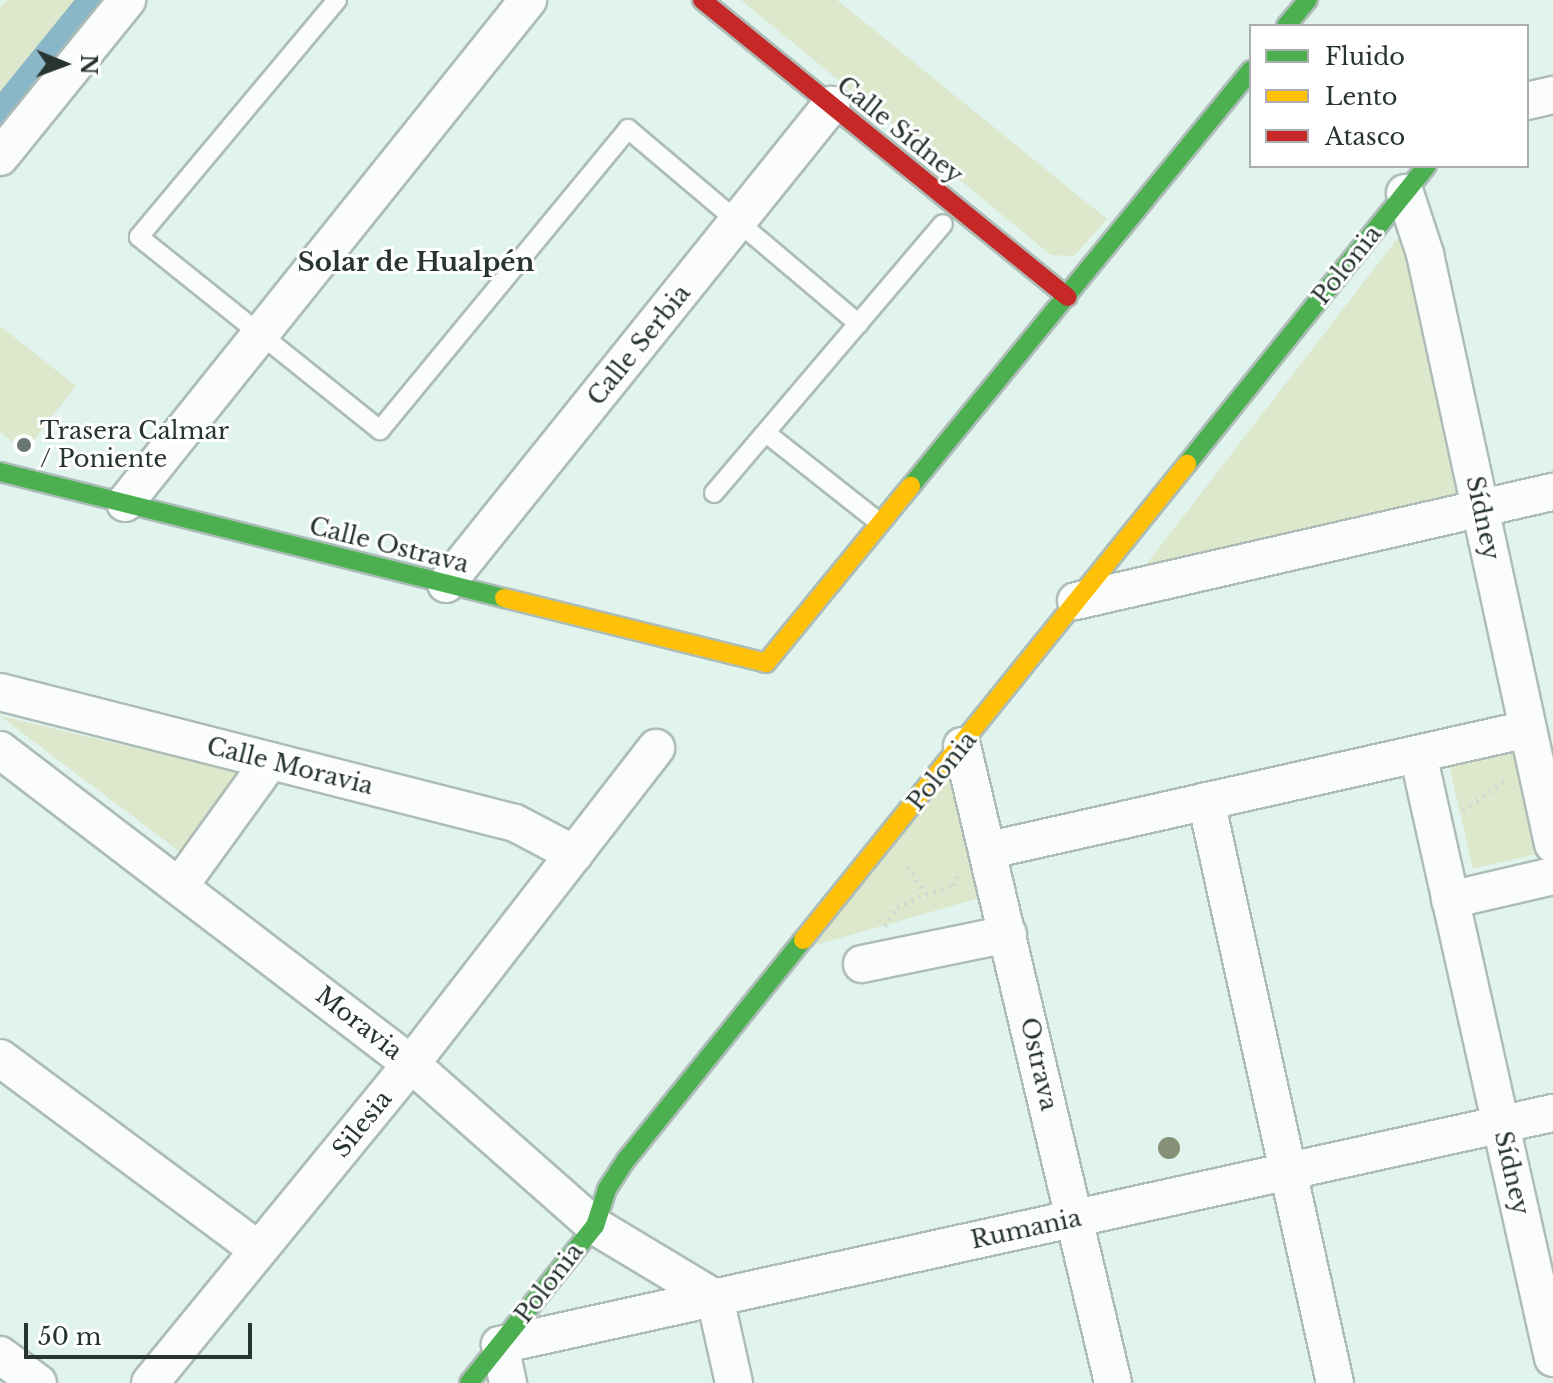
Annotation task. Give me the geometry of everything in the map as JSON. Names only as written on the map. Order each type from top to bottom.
[{"type":"street","points":[[0,157],[127,0]]},
{"type":"street","points":[[125,503],[528,0]]},
{"type":"street","name":"Calle Sídney","points":[[702,0],[1067,297]]},
{"type":"street","points":[[1288,24],[1308,0]]},
{"type":"street","points":[[883,524],[1249,72]]},
{"type":"street","points":[[1529,101],[1553,95]]},
{"type":"street","name":"Calle Serbia","points":[[446,584],[831,105]]},
{"type":"street","name":"Sídney","points":[[1416,180],[1425,254],[1553,844]]},
{"type":"street","name":"Polonia","points":[[469,1383],[595,1226],[607,1189],[626,1160],[1416,180]]},
{"type":"street","name":"Calle Ostrava","points":[[0,472],[766,663],[883,524]]},
{"type":"street","points":[[1076,601],[1553,492]]},
{"type":"street","name":"Calle Moravia","points":[[0,692],[515,823],[574,854]]},
{"type":"street","points":[[990,850],[1528,729]]},
{"type":"street","name":"Ostrava","points":[[962,746],[990,850],[1113,1383]]},
{"type":"street","name":"Silesia","points":[[150,1383],[411,1064],[656,748]]},
{"type":"street","name":"Moravia","points":[[0,750],[181,884],[411,1064],[595,1226],[715,1298]]},
{"type":"street","name":"Sídney","points":[[1418,754],[1553,1355]]},
{"type":"street","points":[[181,884],[270,761]]},
{"type":"street","points":[[1206,801],[1335,1383]]},
{"type":"street","points":[[1450,900],[1553,876]]},
{"type":"street","points":[[862,964],[1008,934]]},
{"type":"street","points":[[0,1058],[259,1250]]},
{"type":"street","name":"Rumania","points":[[500,1345],[1553,1113]]},
{"type":"street","points":[[715,1298],[734,1383]]},
{"type":"street","points":[[500,1345],[508,1383]]},
{"type":"street","points":[[0,1355],[38,1383]]},
{"type":"lane","points":[[337,0],[139,237],[380,430],[628,129],[859,324]]},
{"type":"lane","points":[[714,493],[943,224]]},
{"type":"lane","points":[[766,433],[883,524]]},
{"type":"path","points":[[1434,825],[1483,800],[1509,777],[1521,787]]},
{"type":"path","points":[[908,855],[908,868],[926,894],[953,885],[960,872]]},
{"type":"green space","points":[[7,0],[77,0],[0,96],[0,8]]},
{"type":"green space","points":[[741,0],[837,0],[1107,219],[1074,256],[1051,255]]},
{"type":"green space","points":[[1404,230],[1460,497],[1142,570]]},
{"type":"green space","points":[[0,326],[76,386],[25,451],[0,432]]},
{"type":"green space","points":[[0,716],[250,775],[188,858]]},
{"type":"green space","points":[[1515,744],[1540,853],[1473,869],[1448,760]]},
{"type":"green space","points":[[974,748],[1007,890],[812,946]]},
{"type":"waterway","points":[[0,117],[95,0]]},
{"type":"traffic: fast","points":[[1288,24],[1308,0]]},
{"type":"traffic: fast","points":[[911,486],[1249,72]]},
{"type":"traffic: fast","points":[[1187,464],[1425,168]]},
{"type":"traffic: fast","points":[[0,472],[504,598]]},
{"type":"traffic: fast","points":[[469,1383],[595,1226],[607,1189],[626,1160],[803,940]]},
{"type":"traffic: slow","points":[[803,940],[1187,464]]},
{"type":"traffic: slow","points":[[504,598],[766,663],[911,486]]},
{"type":"traffic: jam","points":[[702,0],[1067,297]]},
{"type":"place","name":"Trasera Calmar / Poniente","points":[[24,445]]},
{"type":"district","name":"Solar de Hualpén","points":[[416,263]]}]
